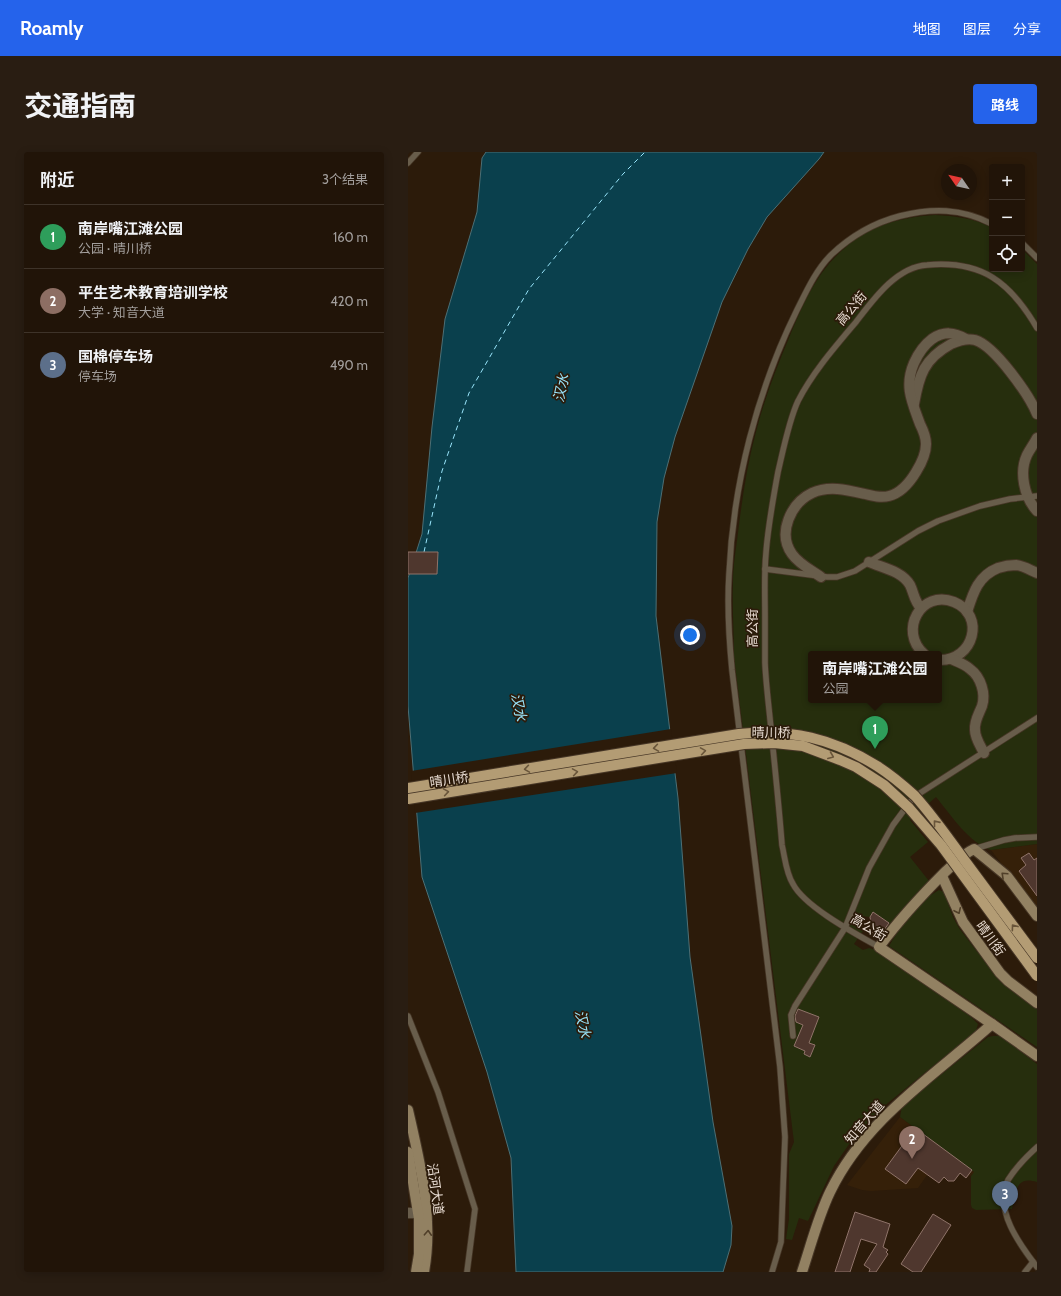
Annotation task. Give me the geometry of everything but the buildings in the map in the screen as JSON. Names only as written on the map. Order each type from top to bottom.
[{"type":"main road","name":"晴川桥","points":[[408,788],[739,734],[760,732],[795,734],[826,741],[861,756],[891,776],[916,797],[1037,958]]},
{"type":"main road","name":"晴川桥","points":[[408,799],[744,744],[774,743],[803,746],[840,760],[856,768],[876,779],[896,795],[941,845],[1037,976]]},
{"type":"main road","points":[[880,947],[906,912],[920,897],[964,855],[974,849],[1007,876],[1037,916]]},
{"type":"main road","name":"晴川街","points":[[942,876],[963,922],[1000,973],[1037,1003]]},
{"type":"main road","name":"高公街","points":[[880,947],[1037,1056]]},
{"type":"main road","name":"知音大道","points":[[802,1272],[826,1201],[843,1168],[858,1148],[876,1125],[892,1109],[992,1024]]},
{"type":"main road","name":"沿河大道","points":[[408,1110],[423,1179],[428,1226],[424,1272]]},
{"type":"main road","name":"沿河大道","points":[[408,1152],[413,1213],[419,1219],[419,1254],[416,1272]]},
{"type":"street","points":[[821,576],[798,560],[790,550],[786,538],[786,532],[793,509],[803,498],[819,490],[844,490],[875,497],[883,497],[889,496],[910,481],[922,462],[926,440],[909,390],[908,381],[920,351],[929,342],[940,335],[949,333],[979,342],[1012,374],[1028,396],[1037,414]]},
{"type":"street","points":[[914,406],[926,365],[934,356],[951,344],[966,339]]},
{"type":"street","points":[[911,372],[922,375]]},
{"type":"street","points":[[1037,438],[1027,454],[1024,476],[1032,497],[1032,506],[1037,512]]},
{"type":"street","points":[[869,562],[901,575],[910,585],[915,600],[921,608]]},
{"type":"street","points":[[967,612],[977,585],[992,571],[1004,566],[1016,565],[1037,573]]},
{"type":"street","points":[[921,651],[916,645],[912,633],[914,619],[921,608],[936,600],[948,600],[959,604],[970,617],[973,628],[971,640],[969,645],[961,654],[951,659],[942,660]]},
{"type":"street","points":[[951,659],[970,669],[982,686],[983,702],[974,729],[975,736],[984,753]]},
{"type":"lane","points":[[408,163],[418,152]]},
{"type":"lane","points":[[772,1272],[781,1242],[785,1137],[780,1067],[732,678],[728,617],[729,575],[733,528],[746,453],[762,396],[780,345],[815,275],[831,256],[845,243],[875,224],[917,212],[948,210],[961,212],[989,223]]},
{"type":"lane","points":[[1025,246],[1037,258]]},
{"type":"lane","name":"高公街","points":[[880,947],[845,928],[812,905],[798,892],[792,883],[785,861],[782,845],[765,663],[766,554],[772,502],[781,461],[792,418],[798,402],[815,375],[867,308],[895,279],[911,269],[923,265],[951,264],[969,267],[989,274],[1004,285],[1017,299],[1037,328]]},
{"type":"lane","points":[[765,569],[837,577],[848,574],[918,531],[938,521],[980,506],[1032,497]]},
{"type":"lane","points":[[793,1036],[791,1015],[795,1006],[845,928],[869,868],[900,814],[917,795],[1037,718]]},
{"type":"lane","points":[[974,849],[1014,838],[1037,837]]},
{"type":"lane","points":[[408,1016],[438,1092],[475,1209],[467,1272]]},
{"type":"lane","points":[[1037,1147],[1021,1162],[1008,1181],[1005,1189],[1004,1201],[1011,1229],[1037,1267]]},
{"type":"lane","points":[[1025,1272],[1033,1262]]},
{"type":"shaded area","points":[[1037,844],[1037,910],[991,850]]},
{"type":"shaded area","points":[[900,1117],[975,1172],[966,1178],[960,1173],[949,1181],[944,1178],[939,1183],[927,1175],[918,1188],[871,1191],[862,1190],[847,1185]]},
{"type":"green space","points":[[935,215],[964,218],[979,222],[989,227],[989,272],[1025,272],[1025,252],[1037,264],[1037,844],[991,850],[983,847],[961,828],[936,797],[910,820],[928,842],[910,857],[929,881],[890,924],[873,912],[870,917],[861,916],[863,931],[854,944],[863,950],[869,948],[879,951],[971,1017],[978,1024],[976,1031],[883,1107],[854,1137],[834,1166],[808,1221],[799,1218],[792,1240],[786,1239],[789,1219],[789,1154],[794,1142],[734,657],[734,570],[747,470],[759,420],[779,361],[800,313],[819,277],[836,256],[855,239],[876,228],[899,220]]},
{"type":"green space","points":[[939,890],[944,892],[953,917],[959,928],[994,972],[1016,993],[1037,1008],[1037,1047],[889,946],[917,907]]},
{"type":"green space","points":[[993,1036],[1003,1038],[1037,1064],[1037,1182],[1030,1180],[1020,1183],[1012,1209],[976,1210],[972,1208],[971,1205],[971,1176],[974,1172],[900,1117],[902,1106],[988,1037]]},
{"type":"water","name":"汉水","points":[[486,152],[824,152],[767,217],[748,249],[722,302],[675,437],[664,478],[657,522],[656,616],[678,798],[690,957],[713,1122],[732,1226],[731,1245],[723,1272],[516,1272],[511,1158],[487,1072],[422,877],[408,706],[408,578],[422,534],[432,427],[445,319],[477,212],[482,158]]},
{"type":"pier","points":[[671,729],[677,773],[415,813],[411,771]]},
{"type":"ferry route","points":[[424,552],[442,471],[469,393],[529,289],[623,174],[645,152]]},
{"type":"place","name":"南岸嘴江滩公园","points":[[875,749]]},
{"type":"place","name":"平生艺术教育培训学校","points":[[912,1159]]},
{"type":"place","name":"国棉停车场","points":[[1005,1214]]}]
